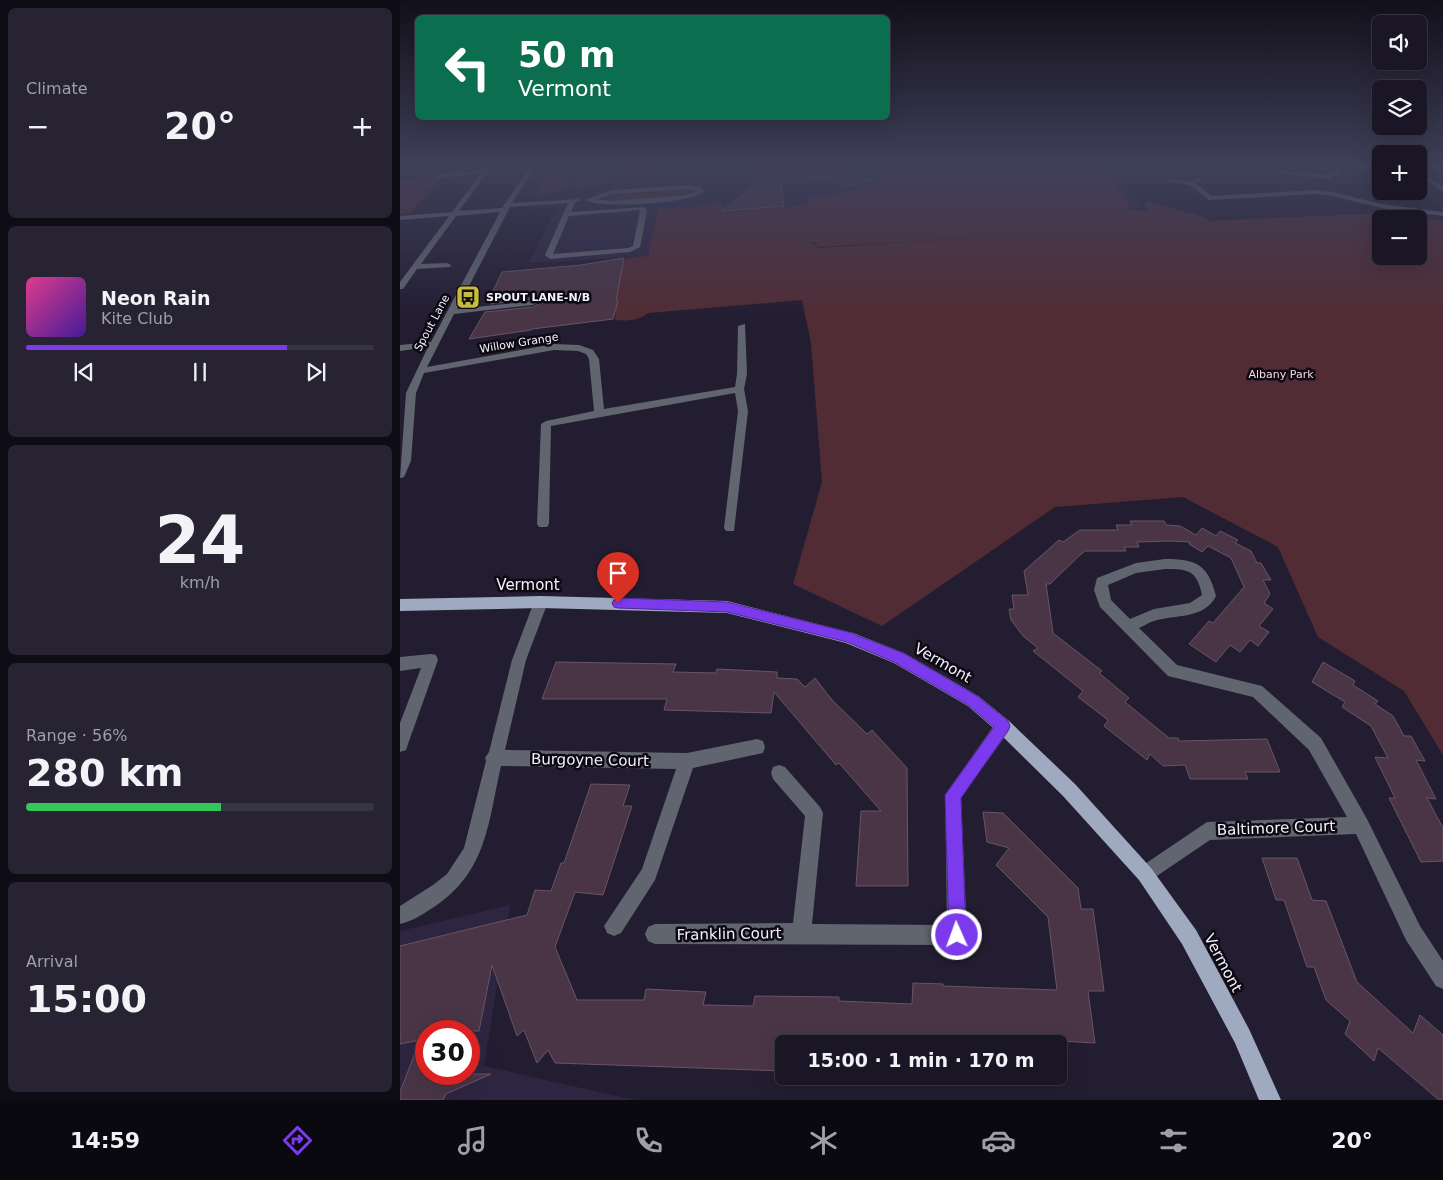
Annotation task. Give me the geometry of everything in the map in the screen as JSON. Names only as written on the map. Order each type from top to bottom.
[{"type":"main road","name":"Vermont","points":[[400,605],[541,602],[727,607],[848,637],[899,658],[972,701],[1003,726],[1069,790],[1145,874],[1189,937],[1242,1036],[1270,1100]]},
{"type":"street","points":[[400,287],[452,217]]},
{"type":"street","name":"Spout Lane","points":[[400,474],[406,461],[411,393],[450,312],[501,217]]},
{"type":"street","points":[[565,217],[549,255],[553,257],[630,250],[636,247],[643,217]]},
{"type":"street","points":[[414,268],[447,265]]},
{"type":"street","points":[[450,312],[533,303]]},
{"type":"street","points":[[730,528],[743,412],[739,389],[742,374],[742,326]]},
{"type":"street","points":[[400,348],[434,344]]},
{"type":"street","name":"Willow Grange","points":[[420,371],[554,347],[579,348],[590,352],[594,359],[599,413]]},
{"type":"street","points":[[543,524],[546,424],[739,389]]},
{"type":"street","points":[[400,394],[411,393]]},
{"type":"street","name":"Baltimore Court","points":[[1129,627],[1152,615],[1194,608],[1204,603],[1209,596],[1202,572],[1193,566],[1164,564],[1110,576],[1102,582],[1100,590],[1106,603],[1129,627],[1173,671],[1257,692],[1315,744],[1361,825],[1413,933],[1443,979]]},
{"type":"street","points":[[400,914],[408,913],[440,892],[454,880],[472,852],[493,758],[519,660],[541,602]]},
{"type":"street","points":[[400,664],[431,660],[400,744]]},
{"type":"street","name":"Franklin Court","points":[[655,934],[957,935],[953,795],[1003,726]]},
{"type":"street","name":"Burgoyne Court","points":[[493,758],[687,761],[758,747]]},
{"type":"street","points":[[614,926],[649,874],[687,761]]},
{"type":"street","points":[[779,773],[814,813],[802,933]]},
{"type":"street","name":"Baltimore Court","points":[[1145,874],[1207,831],[1361,825]]},
{"type":"shaded area","points":[[552,217],[1041,217],[1045,235],[529,263]]},
{"type":"shaded area","points":[[510,905],[484,1066],[635,1100],[400,1100],[400,931]]},
{"type":"green space","name":"Albany Park","points":[[656,217],[1204,217],[1208,221],[1289,217],[1372,217],[1372,265],[1427,265],[1427,219],[1443,221],[1443,755],[1404,691],[1318,637],[1278,547],[1183,497],[1055,507],[882,626],[793,584],[822,482],[811,343],[802,300],[648,313],[632,320],[615,320],[620,263],[628,258],[648,256]],"holes":[[[1029,234],[818,248],[813,243],[803,243],[816,242],[818,247]]]},
{"type":"building","points":[[624,258],[616,301],[618,301],[613,319],[469,339],[485,312],[533,307],[539,304],[533,299],[490,304],[498,290],[493,291],[502,272],[581,265]]},
{"type":"building","points":[[1130,521],[1164,521],[1166,525],[1180,526],[1196,535],[1202,528],[1216,536],[1220,531],[1238,540],[1235,543],[1251,551],[1257,563],[1261,563],[1271,580],[1263,580],[1270,594],[1264,603],[1273,609],[1259,626],[1269,632],[1258,646],[1250,640],[1240,652],[1230,645],[1216,662],[1189,644],[1209,621],[1213,623],[1244,587],[1231,558],[1208,546],[1202,552],[1189,544],[1190,542],[1171,541],[1137,542],[1139,547],[1124,547],[1126,551],[1085,551],[1050,584],[1046,584],[1053,633],[1102,671],[1099,673],[1129,698],[1125,702],[1169,738],[1178,738],[1179,741],[1267,739],[1280,772],[1245,772],[1248,779],[1190,779],[1185,765],[1163,766],[1150,754],[1147,760],[1104,726],[1108,720],[1078,697],[1083,691],[1033,651],[1038,648],[1023,636],[1011,620],[1009,609],[1014,609],[1012,595],[1028,595],[1024,571],[1059,540],[1063,542],[1080,530],[1118,530],[1116,525],[1132,525]]},
{"type":"building","points":[[556,662],[676,664],[673,672],[716,673],[717,669],[777,672],[777,678],[797,679],[805,687],[815,678],[832,700],[867,734],[872,730],[907,768],[908,886],[856,886],[861,811],[881,811],[839,763],[836,765],[774,692],[771,713],[664,710],[667,699],[542,699]]},
{"type":"building","points":[[1323,662],[1355,681],[1353,685],[1378,701],[1375,704],[1393,716],[1404,736],[1411,736],[1425,761],[1416,760],[1436,799],[1427,798],[1443,828],[1443,861],[1421,862],[1389,798],[1395,798],[1375,757],[1388,758],[1371,726],[1342,707],[1345,702],[1312,682]]},
{"type":"building","points":[[591,784],[630,785],[623,806],[632,806],[603,895],[575,892],[555,947],[577,1000],[644,1000],[646,989],[706,992],[703,1005],[753,1006],[755,996],[839,997],[839,1001],[912,1004],[913,983],[943,984],[943,986],[1057,990],[1048,917],[996,865],[1009,848],[987,842],[983,812],[1003,813],[1078,888],[1081,909],[1093,909],[1104,991],[1088,991],[1095,1043],[1067,1041],[1067,1035],[775,1035],[775,1071],[555,1063],[548,1050],[537,1063],[524,1030],[517,1036],[492,965],[480,1026],[480,1020],[415,1020],[415,1041],[400,1044],[400,946],[527,915],[535,890],[551,891],[561,863],[564,863]]},
{"type":"building","points":[[1262,858],[1297,858],[1312,900],[1326,901],[1357,982],[1413,1033],[1420,1015],[1443,1035],[1443,1100],[1439,1100],[1378,1048],[1374,1061],[1345,1034],[1350,1021],[1326,1000],[1314,967],[1307,967],[1284,900],[1276,900]]},
{"type":"building","points":[[415,1053],[415,1085],[466,1085],[446,1094],[443,1100],[400,1100],[400,1092]]},
{"type":"building","points":[[480,1074],[491,1074],[480,1079]]},
{"type":"place","name":"SPOUT LANE-N/B","points":[[468,297]]},
{"type":"route","points":[[618,603],[727,607],[848,637],[899,658],[972,701],[1003,726],[953,795],[957,935]]}]
